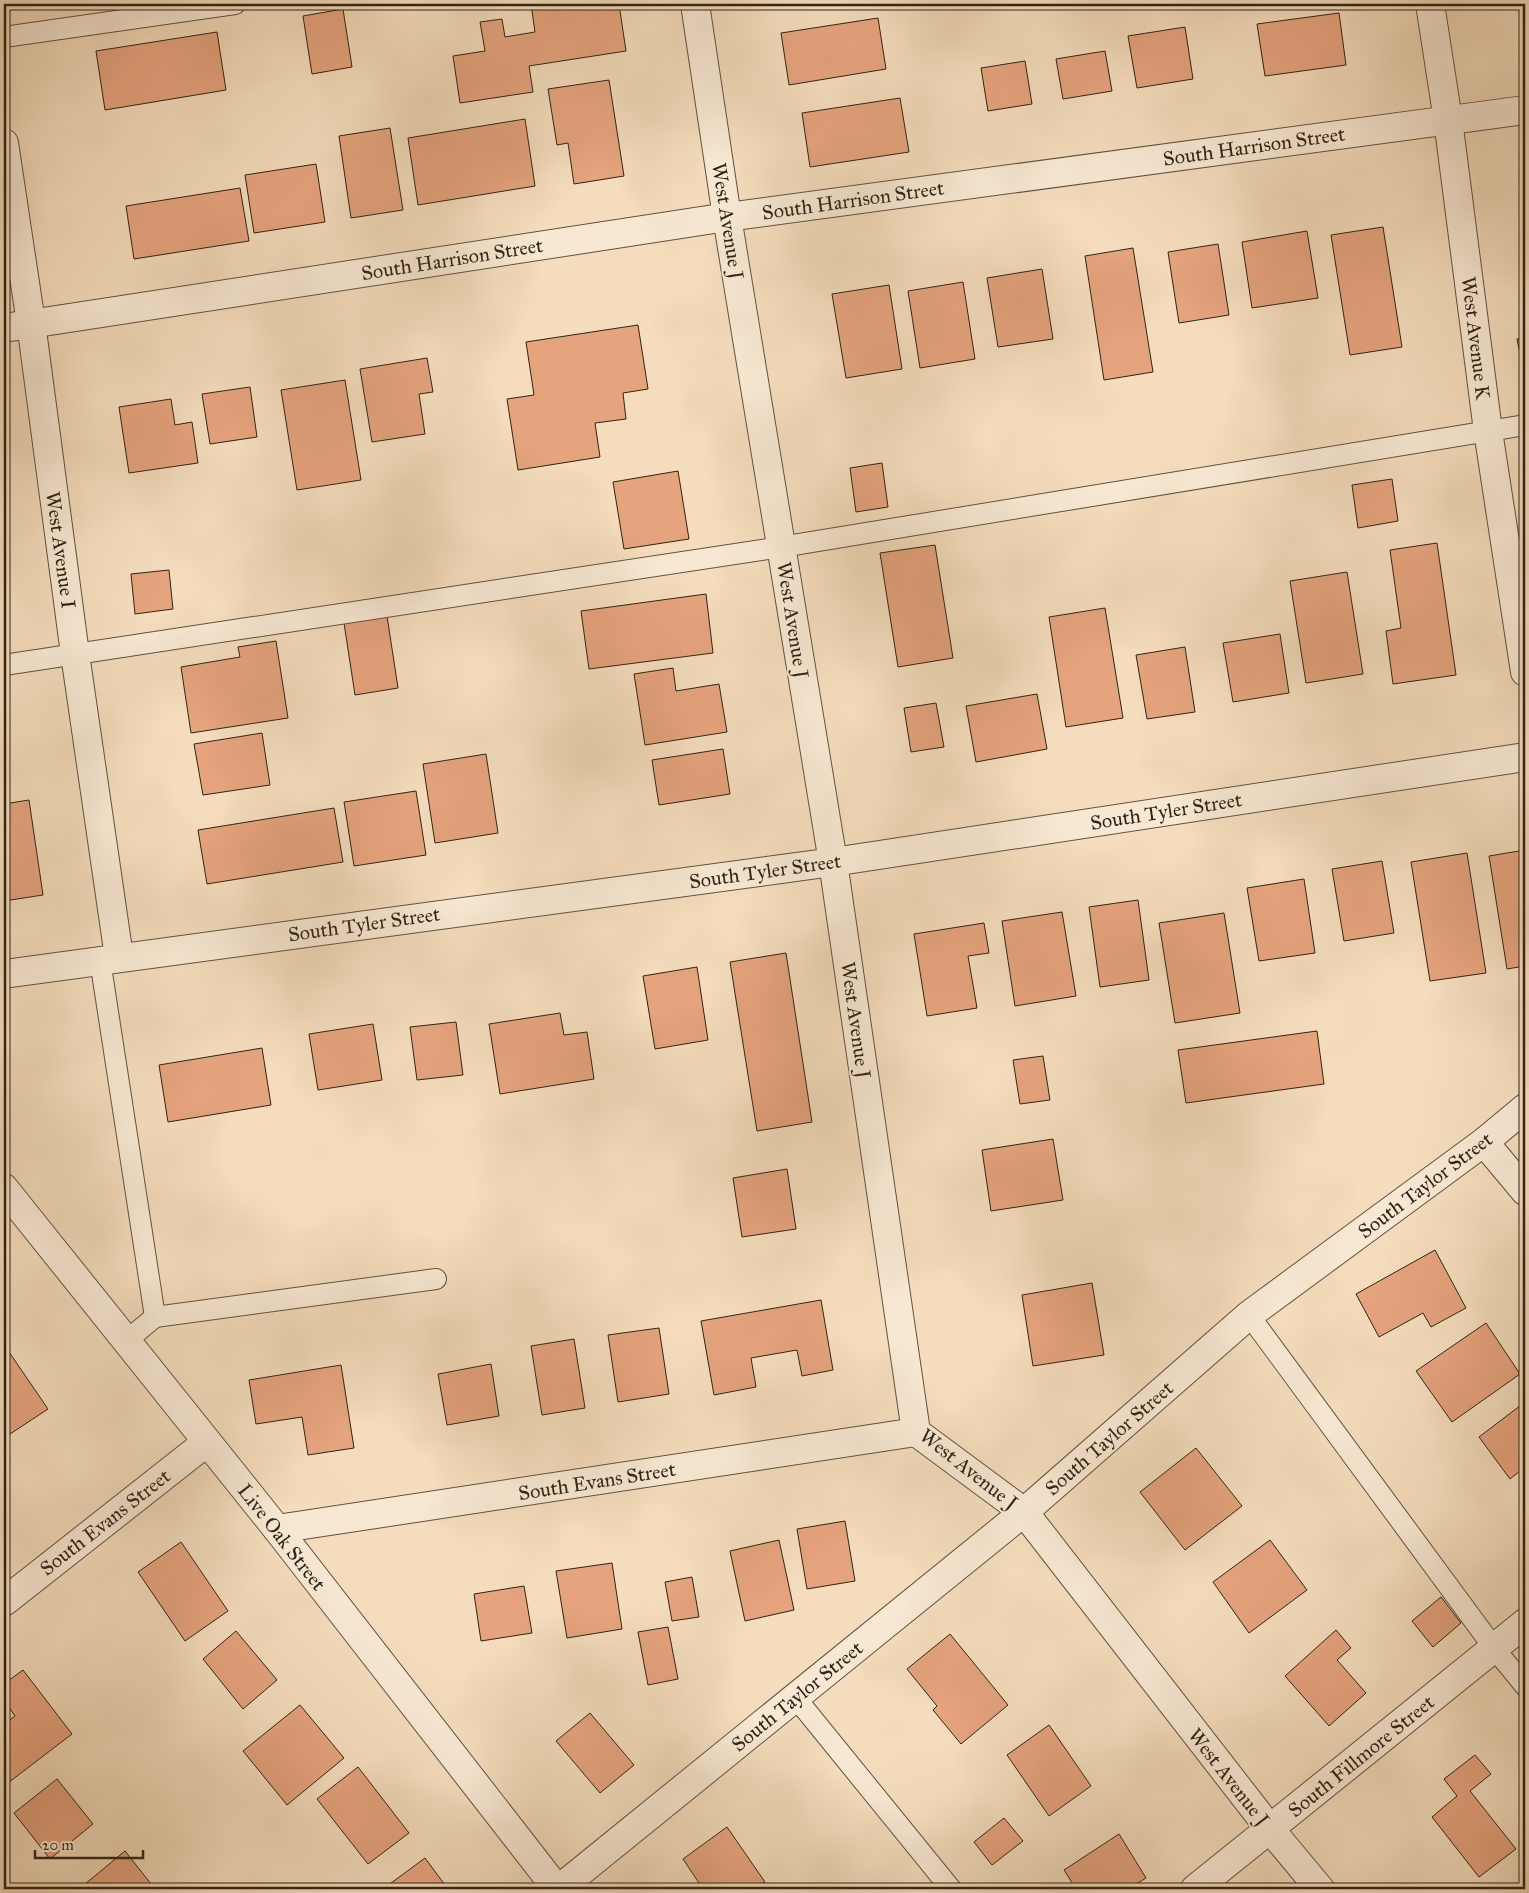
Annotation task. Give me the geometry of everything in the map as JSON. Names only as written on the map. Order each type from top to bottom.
[{"type":"street","name":"West Avenue J","points":[[695,4],[727,217],[833,862],[916,1432],[1024,1512],[1270,1830],[1320,1889]]},
{"type":"street","name":"West Avenue K","points":[[1430,4],[1448,120],[1488,431],[1525,672]]},
{"type":"street","name":"South Harrison Street","points":[[4,328],[727,217],[1525,110]]},
{"type":"street","name":"West Avenue I","points":[[4,143],[31,323],[75,654],[110,958]]},
{"type":"street","name":"South Tyler Street","points":[[4,974],[110,958],[833,862],[1525,757]]},
{"type":"street","name":"South Taylor Street","points":[[558,1889],[1024,1512],[1249,1314],[1484,1142],[1525,1108]]},
{"type":"street","points":[[1484,1142],[1525,1191]]},
{"type":"street","name":"Live Oak Street","points":[[7,1198],[126,1341],[277,1529],[558,1889]]},
{"type":"street","name":"South Evans Street","points":[[277,1529],[916,1432]]},
{"type":"street","name":"South Evans Street","points":[[4,1602],[207,1442]]},
{"type":"street","name":"South Fillmore Street","points":[[1195,1889],[1525,1623]]},
{"type":"lane","points":[[4,37],[235,4]]},
{"type":"lane","points":[[4,665],[781,547],[1525,425]]},
{"type":"lane","points":[[110,958],[155,1318]]},
{"type":"lane","points":[[126,1341],[155,1318],[436,1279]]},
{"type":"lane","points":[[1249,1314],[1494,1648],[1525,1686]]},
{"type":"lane","points":[[795,1697],[951,1889]]},
{"type":"building","points":[[531,4],[619,4],[626,51],[529,66],[533,92],[460,103],[453,56],[485,51],[480,22],[502,19],[505,37],[535,32]]},
{"type":"building","points":[[1518,4],[1525,4],[1524,38]]},
{"type":"building","points":[[343,9],[352,67],[312,74],[303,16]]},
{"type":"building","points":[[1339,13],[1346,65],[1265,76],[1257,24]]},
{"type":"building","points":[[878,18],[886,69],[789,85],[781,33]]},
{"type":"building","points":[[1185,27],[1193,79],[1137,88],[1128,36]]},
{"type":"building","points":[[217,32],[226,90],[105,110],[96,51]]},
{"type":"building","points":[[1105,51],[1112,91],[1063,99],[1056,59]]},
{"type":"building","points":[[1025,61],[1032,104],[988,111],[981,68]]},
{"type":"building","points":[[609,80],[624,176],[574,184],[568,143],[557,145],[548,89]]},
{"type":"building","points":[[900,98],[909,152],[810,167],[802,113]]},
{"type":"building","points":[[525,119],[535,186],[418,205],[408,138]]},
{"type":"building","points":[[390,128],[403,210],[351,218],[339,136]]},
{"type":"building","points":[[316,164],[325,222],[254,233],[245,175]]},
{"type":"building","points":[[240,188],[249,241],[134,259],[126,206]]},
{"type":"building","points":[[1383,227],[1402,347],[1350,355],[1331,235]]},
{"type":"building","points":[[1307,231],[1318,298],[1252,308],[1242,242]]},
{"type":"building","points":[[1218,244],[1229,315],[1179,323],[1168,252]]},
{"type":"building","points":[[1133,248],[1153,372],[1104,380],[1085,256]]},
{"type":"building","points":[[1042,269],[1053,339],[998,347],[987,278]]},
{"type":"building","points":[[963,282],[975,359],[920,368],[908,291]]},
{"type":"building","points":[[889,285],[902,369],[846,378],[832,294]]},
{"type":"building","points":[[638,325],[648,389],[623,393],[626,419],[595,423],[600,457],[518,470],[507,399],[534,395],[526,342]]},
{"type":"building","points":[[1525,338],[1525,348],[1519,349],[1517,339]]},
{"type":"building","points":[[427,358],[433,392],[419,394],[425,434],[372,442],[360,369]]},
{"type":"building","points":[[345,380],[361,480],[297,490],[281,390]]},
{"type":"building","points":[[250,387],[257,437],[210,444],[202,394]]},
{"type":"building","points":[[171,399],[175,425],[192,422],[198,463],[129,473],[119,407]]},
{"type":"building","points":[[882,463],[888,507],[856,512],[850,468]]},
{"type":"building","points":[[678,471],[689,539],[624,549],[613,482]]},
{"type":"building","points":[[1392,479],[1398,521],[1358,528],[1352,485]]},
{"type":"building","points":[[1437,543],[1456,675],[1393,684],[1386,631],[1401,628],[1390,550]]},
{"type":"building","points":[[935,545],[953,658],[898,667],[880,553]]},
{"type":"building","points":[[169,570],[173,609],[135,614],[131,574]]},
{"type":"building","points":[[1347,572],[1363,674],[1306,683],[1290,581]]},
{"type":"building","points":[[706,594],[713,653],[589,669],[581,611]]},
{"type":"building","points":[[1105,608],[1123,718],[1066,727],[1049,617]]},
{"type":"building","points":[[387,616],[398,688],[355,695],[344,623]]},
{"type":"building","points":[[1280,634],[1289,693],[1233,702],[1223,643]]},
{"type":"building","points":[[276,641],[288,718],[191,733],[181,667],[240,657],[238,647]]},
{"type":"building","points":[[1185,647],[1195,712],[1147,719],[1136,655]]},
{"type":"building","points":[[673,668],[676,691],[719,684],[727,732],[645,745],[634,674]]},
{"type":"building","points":[[1037,694],[1047,749],[976,762],[966,706]]},
{"type":"building","points":[[936,703],[944,747],[911,752],[904,708]]},
{"type":"building","points":[[262,733],[270,785],[203,795],[194,744]]},
{"type":"building","points":[[723,749],[730,794],[659,805],[652,760]]},
{"type":"building","points":[[486,754],[498,833],[435,843],[423,764]]},
{"type":"building","points":[[416,791],[426,855],[354,866],[344,802]]},
{"type":"building","points":[[29,800],[43,895],[4,901],[4,804]]},
{"type":"building","points":[[334,808],[343,862],[207,884],[198,830]]},
{"type":"building","points":[[1525,850],[1525,966],[1507,969],[1489,856]]},
{"type":"building","points":[[1467,853],[1486,973],[1430,981],[1411,862]]},
{"type":"building","points":[[1382,861],[1394,933],[1344,941],[1332,869]]},
{"type":"building","points":[[1304,879],[1315,953],[1259,961],[1247,888]]},
{"type":"building","points":[[1138,900],[1149,980],[1100,987],[1089,907]]},
{"type":"building","points":[[1062,912],[1076,996],[1015,1006],[1002,921]]},
{"type":"building","points":[[1224,913],[1240,1013],[1175,1023],[1159,923]]},
{"type":"building","points":[[984,923],[989,953],[968,956],[977,1008],[927,1016],[914,934]]},
{"type":"building","points":[[786,953],[812,1122],[757,1131],[730,962]]},
{"type":"building","points":[[697,967],[708,1040],[655,1049],[643,976]]},
{"type":"building","points":[[560,1013],[564,1035],[587,1032],[594,1079],[500,1094],[489,1024]]},
{"type":"building","points":[[456,1022],[463,1075],[417,1080],[410,1027]]},
{"type":"building","points":[[373,1024],[382,1080],[318,1090],[309,1034]]},
{"type":"building","points":[[1317,1031],[1324,1084],[1186,1103],[1178,1050]]},
{"type":"building","points":[[262,1048],[271,1105],[168,1122],[159,1065]]},
{"type":"building","points":[[1043,1056],[1050,1100],[1020,1104],[1013,1060]]},
{"type":"building","points":[[1053,1139],[1063,1200],[991,1211],[982,1150]]},
{"type":"building","points":[[787,1169],[796,1229],[742,1237],[733,1178]]},
{"type":"building","points":[[1435,1250],[1466,1308],[1431,1327],[1423,1313],[1379,1337],[1356,1294]]},
{"type":"building","points":[[1092,1283],[1104,1355],[1033,1366],[1022,1295]]},
{"type":"building","points":[[821,1300],[833,1370],[802,1376],[797,1350],[751,1358],[756,1387],[714,1395],[701,1321]]},
{"type":"building","points":[[1486,1323],[1520,1374],[1452,1422],[1416,1371]]},
{"type":"building","points":[[659,1328],[669,1394],[618,1402],[608,1335]]},
{"type":"building","points":[[574,1339],[585,1408],[542,1415],[531,1346]]},
{"type":"building","points":[[7,1349],[48,1409],[7,1436],[4,1432],[4,1351]]},
{"type":"building","points":[[491,1364],[499,1416],[447,1425],[438,1374]]},
{"type":"building","points":[[341,1365],[354,1448],[308,1455],[302,1417],[256,1424],[249,1380]]},
{"type":"building","points":[[1525,1402],[1525,1467],[1510,1479],[1479,1437]]},
{"type":"building","points":[[1196,1448],[1242,1506],[1185,1550],[1140,1492]]},
{"type":"building","points":[[845,1521],[855,1581],[807,1589],[797,1529]]},
{"type":"building","points":[[779,1540],[794,1610],[745,1621],[730,1551]]},
{"type":"building","points":[[1270,1540],[1307,1590],[1249,1633],[1213,1582]]},
{"type":"building","points":[[181,1542],[228,1611],[185,1641],[138,1572]]},
{"type":"building","points":[[612,1563],[622,1629],[567,1638],[556,1571]]},
{"type":"building","points":[[692,1577],[699,1617],[672,1621],[665,1582]]},
{"type":"building","points":[[524,1586],[532,1633],[481,1641],[474,1594]]},
{"type":"building","points":[[1441,1597],[1461,1623],[1433,1647],[1412,1621]]},
{"type":"building","points":[[668,1627],[678,1679],[648,1685],[638,1632]]},
{"type":"building","points":[[1336,1630],[1351,1648],[1337,1660],[1366,1693],[1329,1726],[1285,1676]]},
{"type":"building","points":[[236,1631],[277,1680],[243,1709],[203,1659]]},
{"type":"building","points":[[950,1634],[1008,1705],[961,1744],[933,1710],[937,1706],[907,1669]]},
{"type":"building","points":[[23,1670],[72,1734],[4,1786],[4,1724],[15,1716],[4,1700],[4,1684]]},
{"type":"building","points":[[300,1705],[344,1758],[287,1805],[243,1751]]},
{"type":"building","points":[[590,1713],[634,1765],[600,1793],[556,1741]]},
{"type":"building","points":[[1049,1725],[1091,1786],[1049,1816],[1007,1755]]},
{"type":"building","points":[[1475,1755],[1491,1774],[1470,1791],[1516,1849],[1479,1877],[1432,1817],[1457,1796],[1444,1779]]},
{"type":"building","points":[[358,1767],[409,1833],[368,1864],[317,1799]]},
{"type":"building","points":[[57,1779],[93,1824],[50,1859],[14,1813]]},
{"type":"building","points":[[1004,1818],[1023,1841],[992,1865],[974,1842]]},
{"type":"building","points":[[727,1827],[765,1882],[755,1889],[703,1889],[683,1859]]},
{"type":"building","points":[[1119,1834],[1146,1878],[1128,1889],[1076,1889],[1064,1870]]},
{"type":"building","points":[[125,1851],[155,1889],[79,1889]]},
{"type":"building","points":[[425,1858],[448,1889],[383,1889]]}]
